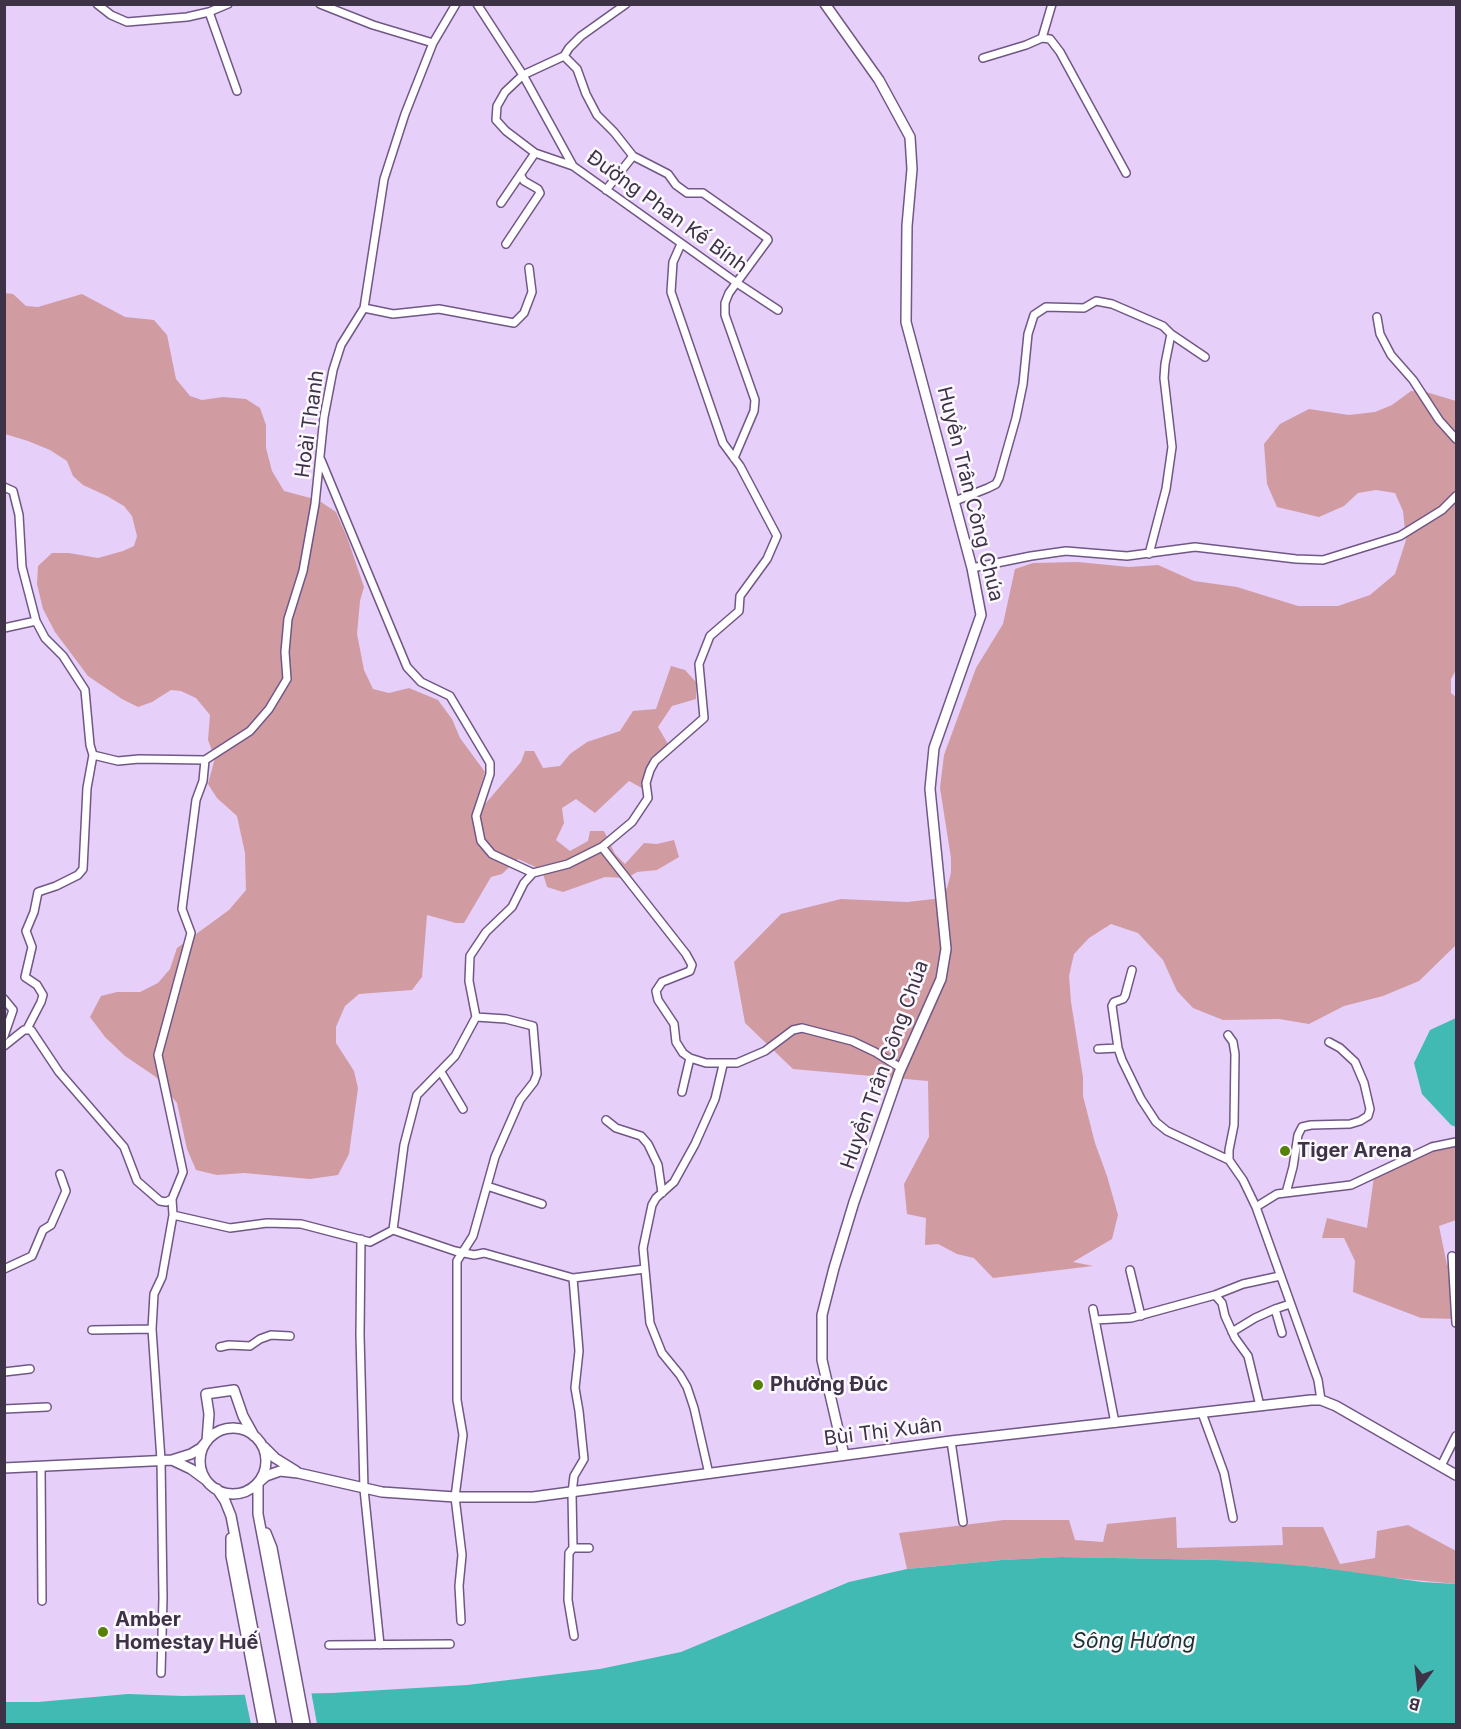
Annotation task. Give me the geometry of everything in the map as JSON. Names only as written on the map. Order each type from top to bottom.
[{"type":"street","points":[[97,4],[111,15],[127,22],[186,17],[209,12],[223,5]]},
{"type":"street","points":[[320,4],[373,25],[434,44]]},
{"type":"street","name":"Hoài Thanh","points":[[205,760],[250,730],[269,709],[287,679],[285,651],[288,619],[303,571],[321,460],[319,451],[324,417],[340,345],[364,308],[384,179],[405,114],[434,44],[456,4]]},
{"type":"street","name":"Đường Phan Kế Bính","points":[[477,4],[523,75],[573,166],[778,310]]},
{"type":"street","points":[[573,166],[535,153],[506,131],[496,120],[497,106],[505,92],[523,75],[564,56],[568,48],[581,36],[626,4]]},
{"type":"street","name":"Huyền Trân Công Chúa","points":[[825,4],[879,80],[910,137],[912,169],[907,226],[906,322],[955,501],[981,615],[934,748],[930,789],[946,949],[940,979],[901,1068],[854,1202],[822,1315],[822,1360],[844,1455]]},
{"type":"street","points":[[1042,38],[1052,4]]},
{"type":"street","points":[[209,12],[237,91]]},
{"type":"street","points":[[983,58],[1042,38],[1050,39],[1060,52],[1126,173]]},
{"type":"street","points":[[564,56],[577,69],[597,115],[633,156],[668,174],[687,193],[704,193],[768,240],[729,293],[725,303],[724,315],[755,400],[754,411],[734,458]]},
{"type":"street","points":[[501,203],[535,153]]},
{"type":"street","points":[[606,190],[633,156]]},
{"type":"street","points":[[506,244],[540,193],[520,176]]},
{"type":"street","points":[[393,1230],[404,1145],[415,1099],[420,1090],[455,1056],[476,1017],[469,981],[470,956],[486,932],[512,907],[524,883],[533,873],[568,864],[602,847],[632,822],[648,798],[646,783],[655,761],[704,718],[699,664],[710,636],[739,611],[740,596],[767,559],[777,536],[734,458],[723,443],[671,292],[673,262],[681,244]]},
{"type":"street","points":[[364,308],[393,314],[440,309],[514,323],[524,313],[532,292],[529,268]]},
{"type":"street","points":[[955,501],[996,484],[999,478],[1016,418],[1031,321],[1039,310],[1053,306],[1083,308],[1096,301],[1102,302],[1130,311],[1163,326],[1171,334],[1206,357]]},
{"type":"street","points":[[1377,317],[1380,334],[1391,355],[1413,380],[1439,420],[1456,439]]},
{"type":"street","points":[[1149,554],[1166,489],[1172,447],[1164,378],[1171,334]]},
{"type":"street","points":[[321,460],[407,666],[421,682],[450,696],[490,763],[490,774],[476,816],[482,841],[492,854],[533,873]]},
{"type":"street","points":[[4,487],[13,490],[19,515],[22,567],[36,621],[45,638],[63,656],[85,690],[93,755],[87,788],[82,869],[78,875],[38,892],[34,912],[26,931],[32,947],[25,977],[37,985],[43,995],[27,1029],[4,1046]]},
{"type":"street","points":[[972,568],[1066,551],[1127,556],[1195,547],[1323,560],[1400,536],[1442,510],[1456,496]]},
{"type":"street","points":[[4,628],[36,621]]},
{"type":"street","points":[[93,755],[118,762],[139,759],[205,760],[203,782],[196,801],[183,909],[191,933],[158,1055],[183,1172],[172,1199],[173,1215],[162,1277],[154,1294],[152,1329],[161,1460],[164,1598],[161,1673]]},
{"type":"street","points":[[602,847],[686,954],[692,965],[690,971],[662,982],[656,991],[658,1000],[674,1024],[676,1042],[683,1053],[706,1063],[723,1065],[737,1063],[765,1051],[791,1031],[802,1028],[852,1041],[901,1068]]},
{"type":"street","points":[[1132,970],[1125,996],[1114,1002],[1112,1006],[1118,1048],[1141,1099],[1156,1122],[1167,1131],[1229,1160],[1243,1180],[1256,1207],[1318,1380],[1321,1400],[1336,1406],[1456,1475]]},
{"type":"street","points":[[4,999],[13,1010],[4,1036]]},
{"type":"street","points":[[461,1621],[459,1586],[462,1555],[455,1497],[463,1435],[457,1400],[457,1261],[473,1236],[495,1157],[520,1100],[536,1077],[534,1029],[531,1024],[506,1019],[476,1017]]},
{"type":"street","points":[[27,1029],[33,1032],[59,1072],[124,1147],[137,1181],[160,1201],[166,1202],[172,1199]]},
{"type":"street","points":[[1228,1035],[1233,1042],[1235,1054],[1234,1125],[1229,1160]]},
{"type":"street","points":[[1286,1193],[1298,1135],[1302,1127],[1350,1124],[1368,1116],[1370,1109],[1364,1083],[1355,1062],[1340,1047],[1329,1042]]},
{"type":"street","points":[[1098,1049],[1118,1048]]},
{"type":"street","points":[[682,1092],[690,1058]]},
{"type":"street","points":[[709,1474],[687,1386],[681,1375],[662,1353],[650,1323],[643,1248],[650,1211],[656,1198],[674,1182],[695,1144],[715,1099],[723,1065]]},
{"type":"street","points":[[441,1072],[463,1109]]},
{"type":"street","points":[[606,1120],[616,1128],[641,1136],[648,1144],[658,1164],[662,1193]]},
{"type":"street","points":[[1256,1207],[1277,1194],[1351,1185],[1432,1147],[1456,1142]]},
{"type":"street","points":[[4,1269],[32,1256],[43,1230],[51,1225],[66,1191],[60,1174]]},
{"type":"street","points":[[487,1186],[542,1204]]},
{"type":"street","points":[[173,1215],[230,1228],[267,1223],[300,1224],[370,1242],[393,1230],[474,1255],[484,1253],[573,1278],[645,1269]]},
{"type":"street","points":[[361,1239],[360,1335],[364,1489],[380,1645]]},
{"type":"street","points":[[1452,1256],[1456,1323]]},
{"type":"street","points":[[1130,1270],[1141,1316]]},
{"type":"street","points":[[1095,1320],[1141,1316],[1204,1296],[1215,1295],[1243,1284],[1280,1276]]},
{"type":"street","points":[[573,1278],[579,1351],[575,1388],[584,1459],[574,1476],[572,1493],[573,1548],[569,1553],[567,1600],[574,1636]]},
{"type":"street","points":[[1215,1295],[1222,1303],[1232,1332],[1248,1356],[1260,1406]]},
{"type":"street","points":[[1232,1332],[1255,1318],[1290,1304]]},
{"type":"street","points":[[1093,1309],[1115,1423]]},
{"type":"street","points":[[1275,1309],[1282,1333]]},
{"type":"street","points":[[92,1330],[152,1329]]},
{"type":"street","points":[[220,1347],[250,1346],[271,1335],[290,1336]]},
{"type":"street","points":[[4,1372],[30,1369]]},
{"type":"street","points":[[208,1482],[202,1472],[200,1461],[207,1440],[209,1414],[206,1394],[234,1390],[243,1416],[266,1453],[264,1474],[258,1483],[258,1514],[305,1725]]},
{"type":"street","name":"Bùi Thị Xuân","points":[[298,1473],[364,1489],[455,1497],[533,1497],[951,1441],[1321,1400]]},
{"type":"street","points":[[4,1409],[47,1407]]},
{"type":"street","points":[[1202,1413],[1224,1473],[1233,1518]]},
{"type":"street","points":[[4,1468],[172,1460],[201,1448],[215,1433],[235,1428],[245,1430],[275,1458],[298,1473]]},
{"type":"street","points":[[1441,1466],[1456,1436]]},
{"type":"street","points":[[951,1441],[963,1522]]},
{"type":"street","points":[[172,1460],[191,1469],[217,1489],[228,1493],[249,1490],[266,1476],[280,1471],[298,1473]]},
{"type":"street","points":[[41,1467],[42,1601]]},
{"type":"street","points":[[217,1489],[231,1516],[263,1725]]},
{"type":"street","points":[[573,1548],[589,1548]]},
{"type":"street","points":[[282,1623],[298,1725]]},
{"type":"street","points":[[248,1626],[271,1725]]},
{"type":"street","points":[[329,1645],[450,1644]]},
{"type":"shaded area","points":[[4,293],[13,294],[26,306],[38,307],[82,294],[125,317],[154,320],[167,335],[176,379],[190,396],[202,400],[223,397],[246,399],[260,408],[266,425],[266,448],[272,471],[284,491],[318,500],[336,512],[347,537],[364,587],[360,601],[357,634],[364,670],[373,689],[389,693],[409,688],[438,700],[452,719],[460,738],[485,772],[476,801],[486,803],[521,762],[525,751],[534,751],[543,768],[560,766],[570,754],[587,742],[620,731],[633,711],[656,709],[671,666],[685,670],[696,682],[696,699],[672,706],[658,727],[668,744],[650,759],[649,792],[629,781],[595,813],[576,799],[562,808],[564,823],[556,840],[570,851],[588,841],[590,831],[604,831],[615,854],[625,864],[644,843],[657,844],[674,840],[679,857],[657,870],[637,872],[627,878],[605,877],[563,892],[547,887],[542,870],[518,859],[502,874],[491,877],[464,923],[427,915],[422,977],[412,990],[359,994],[345,1006],[336,1027],[336,1043],[354,1071],[358,1088],[349,1154],[338,1175],[310,1179],[244,1173],[217,1175],[196,1170],[187,1149],[177,1103],[156,1077],[125,1056],[105,1037],[90,1017],[101,996],[117,992],[140,992],[158,983],[170,969],[177,948],[229,910],[246,890],[245,853],[237,816],[217,798],[208,784],[215,758],[208,740],[210,715],[196,698],[181,691],[171,690],[152,702],[138,707],[122,699],[88,676],[55,632],[43,609],[37,584],[38,566],[52,553],[69,553],[98,558],[134,546],[137,536],[132,516],[124,506],[83,485],[73,476],[67,461],[50,450],[5,434]]},
{"type":"shaded area","points":[[1411,391],[1426,392],[1456,401],[1456,670],[1451,679],[1451,693],[1456,697],[1456,945],[1419,981],[1383,996],[1344,1006],[1309,1024],[1279,1019],[1223,1020],[1193,1008],[1177,991],[1163,960],[1138,933],[1111,924],[1089,938],[1074,954],[1069,976],[1083,1077],[1083,1096],[1118,1215],[1112,1239],[1073,1262],[1093,1266],[993,1278],[974,1258],[957,1254],[938,1244],[925,1245],[926,1218],[907,1214],[904,1184],[929,1137],[928,1081],[793,1069],[745,1023],[734,962],[781,914],[841,899],[907,902],[934,899],[947,888],[951,873],[951,858],[940,788],[944,755],[976,668],[1003,624],[1015,569],[1033,563],[1078,562],[1129,567],[1158,565],[1194,581],[1237,587],[1298,606],[1338,606],[1370,595],[1395,574],[1406,540],[1403,511],[1395,493],[1376,490],[1358,493],[1344,506],[1319,517],[1277,507],[1267,484],[1264,444],[1280,424],[1309,409],[1349,415],[1375,412],[1392,405]]},
{"type":"shaded area","points":[[1456,1140],[1456,1220],[1439,1226],[1447,1265],[1456,1267],[1456,1319],[1421,1318],[1353,1292],[1355,1261],[1344,1238],[1322,1238],[1327,1218],[1367,1228],[1374,1176],[1432,1141],[1439,1144]]},
{"type":"shaded area","points":[[1176,1517],[1177,1548],[1283,1545],[1282,1527],[1323,1527],[1340,1564],[1375,1558],[1377,1531],[1408,1525],[1456,1551],[1456,1584],[1374,1576],[1317,1567],[1218,1560],[1061,1557],[907,1569],[899,1533],[1004,1520],[1069,1520],[1075,1540],[1103,1542],[1107,1524]]},
{"type":"water","points":[[1456,1018],[1456,1127],[1451,1125],[1422,1094],[1414,1063],[1430,1030]]},
{"type":"water","name":"Sông Hương","points":[[1061,1557],[1269,1563],[1317,1567],[1422,1582],[1456,1584],[1456,1724],[5,1724],[5,1702],[38,1702],[128,1694],[183,1696],[332,1693],[467,1685],[600,1669],[681,1652],[849,1582],[907,1569]]},
{"type":"pier","points":[[244,1691],[311,1691],[317,1724],[251,1724]]},
{"type":"place","name":"Tiger Arena","points":[[1285,1151]]},
{"type":"place","name":"Phường Đúc","points":[[758,1385]]},
{"type":"place","name":"Amber Homestay Huế","points":[[103,1632]]}]
